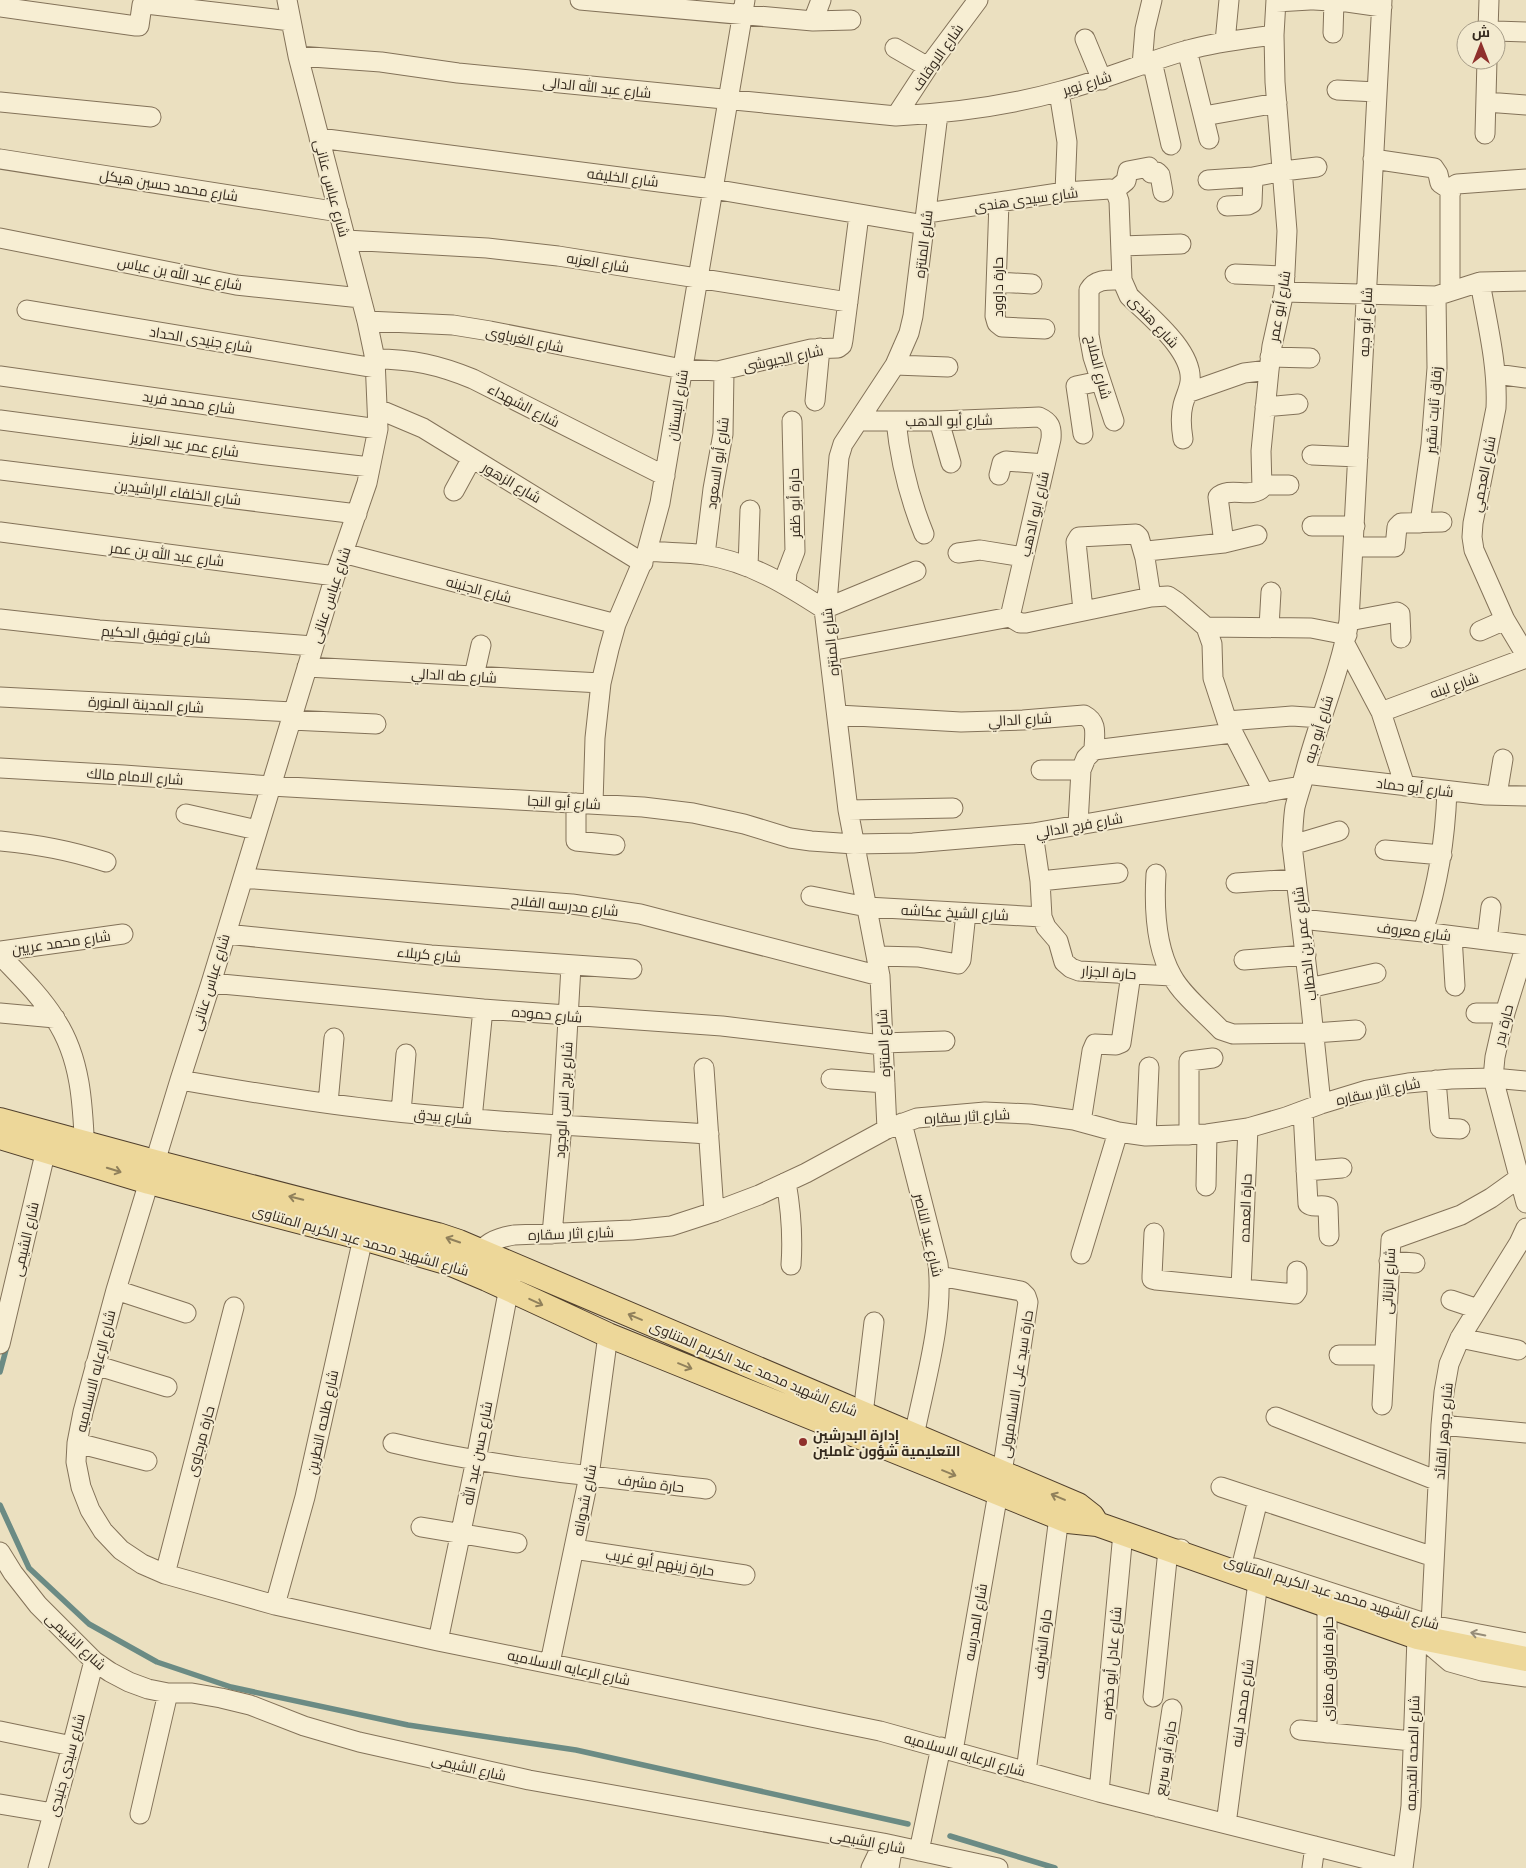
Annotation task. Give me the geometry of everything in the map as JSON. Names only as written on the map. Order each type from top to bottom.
[{"type":"main road","name":"شارع الشهيد محمد عبد الكريم المتناوى","points":[[0,1120],[48,1142]]},
{"type":"main road","name":"شارع الشهيد محمد عبد الكريم المتناوى","points":[[0,1137],[48,1142],[85,1152],[466,1270],[608,1335],[1000,1483],[1078,1505],[1092,1516],[1097,1524]]},
{"type":"main road","name":"شارع الشهيد محمد عبد الكريم المتناوى","points":[[152,1172],[438,1235],[480,1250],[914,1436],[1059,1517],[1078,1523],[1097,1524]]},
{"type":"main road","points":[[1097,1524],[1326,1606],[1423,1634],[1526,1659]]},
{"type":"street","name":"شارع عباس عنانى","points":[[152,1172],[313,646],[357,514],[378,429],[375,363],[367,321],[298,56],[288,0]]},
{"type":"street","points":[[580,0],[743,7],[813,21],[851,20]]},
{"type":"street","points":[[813,21],[820,0]]},
{"type":"street","name":"شارع الاوقاف","points":[[896,116],[928,67],[978,0]]},
{"type":"street","points":[[1152,0],[1145,29],[1147,63],[1171,146]]},
{"type":"street","points":[[1225,42],[1229,0]]},
{"type":"street","points":[[1276,1],[1310,0]]},
{"type":"street","points":[[1314,0],[1382,4]]},
{"type":"street","points":[[1488,20],[1489,0]]},
{"type":"street","name":"شارع أبو عمر","points":[[1262,485],[1262,451],[1269,363],[1284,284],[1287,232],[1277,104],[1274,35],[1276,1]]},
{"type":"street","points":[[1333,33],[1334,1]]},
{"type":"street","points":[[0,7],[136,26],[139,26],[142,5],[146,4],[291,21]]},
{"type":"street","name":"شارع أبو جبه","points":[[1303,780],[1347,634],[1354,547],[1382,4]]},
{"type":"street","name":"شارع البستان","points":[[615,845],[576,841],[585,803],[601,683],[616,624],[629,590],[645,557],[665,476],[743,7]]},
{"type":"street","points":[[1506,31],[1526,32]]},
{"type":"street","name":"شارع نوير","points":[[896,116],[938,114],[998,106],[1102,80],[1187,50],[1274,35]]},
{"type":"street","points":[[1085,39],[1102,80]]},
{"type":"street","points":[[895,48],[928,67]]},
{"type":"street","points":[[1187,50],[1209,139]]},
{"type":"street","name":"شارع عبد الله الدالى","points":[[298,56],[381,62],[458,73],[896,116]]},
{"type":"street","points":[[1485,134],[1487,70]]},
{"type":"street","points":[[1337,90],[1377,92]]},
{"type":"street","points":[[1059,92],[1067,142],[1065,192]]},
{"type":"street","points":[[0,102],[151,117]]},
{"type":"street","points":[[1486,102],[1526,105]]},
{"type":"street","points":[[1204,116],[1277,104]]},
{"type":"street","name":"شارع المنتزه","points":[[895,1126],[885,1083],[880,976],[848,810],[824,609],[828,591],[839,456],[850,432],[895,365],[913,316],[938,114]]},
{"type":"street","name":"شارع الخليفه","points":[[319,138],[713,189],[859,214],[926,219]]},
{"type":"street","name":"شارع محمد حسين هيكل","points":[[0,159],[339,212]]},
{"type":"street","points":[[1373,159],[1432,167],[1437,170],[1440,183],[1452,187],[1457,184],[1526,179]]},
{"type":"street","points":[[1117,195],[1126,181],[1128,171],[1149,167],[1151,172],[1157,172],[1160,175],[1163,192]]},
{"type":"street","points":[[1208,180],[1253,177],[1317,167]]},
{"type":"street","points":[[1227,206],[1248,205],[1252,203],[1253,177]]},
{"type":"street","name":"زقاق ثابت شقير","points":[[1420,523],[1431,445],[1452,187]]},
{"type":"street","name":"شارع سيدى هندى","points":[[926,219],[999,202],[1065,192],[1110,189],[1117,195]]},
{"type":"street","name":"شارع هندى","points":[[1117,195],[1122,280],[1129,296],[1170,336],[1183,353],[1189,371],[1190,382],[1182,407],[1180,424],[1183,439]]},
{"type":"street","name":"حارة داوود","points":[[999,202],[995,316],[997,323],[1002,327],[1045,329]]},
{"type":"street","name":"شارع الجيوشى","points":[[682,369],[724,371],[820,348],[838,348],[842,345],[859,214]]},
{"type":"street","name":"شارع عبد الله بن عباس","points":[[0,238],[236,285],[361,298]]},
{"type":"street","name":"شارع العزبه","points":[[346,240],[496,249],[558,256],[848,302]]},
{"type":"street","points":[[1121,246],[1181,244]]},
{"type":"street","points":[[1234,274],[1284,284],[1366,295],[1443,294],[1480,282],[1526,280]]},
{"type":"street","name":"شارع الملاح","points":[[1114,421],[1100,381],[1089,335],[1089,290],[1093,284],[1100,281],[1122,280]]},
{"type":"street","points":[[997,282],[1032,284]]},
{"type":"street","name":"شارع العجمي","points":[[1480,282],[1496,374],[1496,408],[1473,523],[1472,537],[1474,550],[1505,620],[1526,657]]},
{"type":"street","name":"شارع جنيدى الحداد","points":[[27,310],[375,363]]},
{"type":"street","name":"شارع الغرباوى","points":[[367,321],[462,326],[682,369]]},
{"type":"street","points":[[815,401],[820,348]]},
{"type":"street","name":"شارع الشهداء","points":[[375,363],[400,358],[450,369],[665,476]]},
{"type":"street","points":[[1186,393],[1269,363],[1310,358]]},
{"type":"street","points":[[895,365],[948,367]]},
{"type":"street","name":"شارع أبو السعود","points":[[705,555],[713,490],[723,434],[724,371]]},
{"type":"street","points":[[1496,374],[1526,378]]},
{"type":"street","name":"شارع محمد فريد","points":[[0,376],[378,429]]},
{"type":"street","points":[[1083,434],[1076,386],[1100,381]]},
{"type":"street","points":[[1266,407],[1298,404]]},
{"type":"street","name":"شارع الزهور","points":[[378,409],[415,424],[645,557]]},
{"type":"street","name":"شارع أبو الدهب","points":[[859,421],[939,421],[1040,417]]},
{"type":"street","name":"شارع ابو الدهب","points":[[1010,617],[1052,430],[1048,421],[1040,417]]},
{"type":"street","name":"شارع عمر عبد العزيز","points":[[0,420],[370,467]]},
{"type":"street","name":"حارة أبو ظفر","points":[[786,584],[787,572],[795,551],[792,421]]},
{"type":"street","points":[[896,421],[905,479],[913,507],[924,534]]},
{"type":"street","points":[[939,421],[951,463]]},
{"type":"street","points":[[1312,455],[1358,457]]},
{"type":"street","points":[[454,491],[472,458]]},
{"type":"street","points":[[999,475],[1002,463],[1006,461],[1045,464]]},
{"type":"street","name":"شارع الخلفاء الراشيدين","points":[[0,470],[357,514]]},
{"type":"street","points":[[1224,543],[1218,497],[1224,493],[1260,491],[1262,485],[1289,484]]},
{"type":"street","points":[[748,567],[750,510]]},
{"type":"street","points":[[1354,547],[1395,547],[1399,524],[1442,522]]},
{"type":"street","points":[[1312,526],[1355,526]]},
{"type":"street","name":"شارع عبد الله بن عمر","points":[[0,532],[335,576]]},
{"type":"street","points":[[1083,610],[1076,542],[1079,537],[1136,534],[1139,537],[1145,558],[1151,597]]},
{"type":"street","points":[[1145,558],[1145,554],[1150,550],[1224,543],[1257,535]]},
{"type":"street","points":[[958,553],[980,550],[1024,557]]},
{"type":"street","name":"شارع الجنينه","points":[[343,553],[616,624]]},
{"type":"street","points":[[645,557],[705,555],[748,567],[786,584],[824,609],[916,571]]},
{"type":"street","points":[[1269,627],[1271,592]]},
{"type":"street","points":[[830,651],[1010,617],[1020,623],[1026,623],[1151,597],[1168,596],[1206,627],[1212,644],[1213,678],[1229,727],[1264,793]]},
{"type":"street","points":[[1206,627],[1311,628],[1347,634],[1397,612],[1400,614],[1402,638]]},
{"type":"street","name":"شارع توفيق الحكيم","points":[[0,619],[99,630],[313,646]]},
{"type":"street","points":[[1480,631],[1505,620]]},
{"type":"street","points":[[1347,634],[1381,712],[1405,786]]},
{"type":"street","points":[[474,676],[481,645]]},
{"type":"street","name":"شارع لبنه","points":[[1381,712],[1526,657]]},
{"type":"street","name":"شارع طه الدالي","points":[[307,667],[601,683]]},
{"type":"street","name":"شارع المدينة المنورة","points":[[0,697],[292,716],[376,724]]},
{"type":"street","name":"شارع الدالي","points":[[838,714],[961,722],[1023,720],[1084,715],[1092,719],[1094,725],[1094,750]]},
{"type":"street","points":[[1078,824],[1081,770],[1086,758],[1094,750],[1292,716],[1321,718]]},
{"type":"street","points":[[1498,795],[1503,760]]},
{"type":"street","name":"شارع الامام مالك","points":[[0,768],[270,786]]},
{"type":"street","points":[[1041,770],[1081,770]]},
{"type":"street","name":"شارع أبو حماد","points":[[1303,780],[1526,796]]},
{"type":"street","name":"شارع فرج الدالي","points":[[854,844],[973,839],[1033,833],[1264,793],[1303,780]]},
{"type":"street","name":"شارع عمر بن الخطاب","points":[[1303,780],[1294,815],[1292,845],[1314,1033],[1312,1107],[1306,1171],[1308,1204],[1328,1207],[1329,1236]]},
{"type":"street","name":"شارع أبو النجا","points":[[270,786],[643,807],[693,813],[744,824],[790,838],[854,844]]},
{"type":"street","points":[[1423,932],[1434,898],[1442,855],[1448,791]]},
{"type":"street","points":[[848,810],[953,808]]},
{"type":"street","points":[[186,814],[258,830]]},
{"type":"street","points":[[1292,845],[1339,832]]},
{"type":"street","points":[[1033,833],[1040,881],[1042,918]]},
{"type":"street","points":[[0,841],[38,844],[64,849],[106,862]]},
{"type":"street","points":[[1385,850],[1442,855]]},
{"type":"street","points":[[1040,881],[1118,873]]},
{"type":"street","points":[[1156,874],[1154,900],[1157,926],[1163,952],[1172,976],[1222,1030],[1232,1034],[1314,1033],[1356,1030]]},
{"type":"street","name":"شارع مدرسه الفلاح","points":[[243,878],[606,908],[666,920],[880,976]]},
{"type":"street","points":[[1236,883],[1296,879]]},
{"type":"street","name":"شارع الشيخ عكاشه","points":[[812,896],[867,907],[1042,918]]},
{"type":"street","points":[[1487,940],[1491,907]]},
{"type":"street","points":[[877,956],[918,956],[958,964],[961,960],[966,912]]},
{"type":"street","name":"حارة الجزار","points":[[1042,918],[1046,927],[1058,941],[1064,962],[1071,968],[1172,976]]},
{"type":"street","name":"شارع معروف","points":[[1301,919],[1526,945]]},
{"type":"street","name":"شارع محمد عريين","points":[[0,951],[123,934]]},
{"type":"street","name":"شارع كربلاء","points":[[226,934],[431,955],[632,969]]},
{"type":"street","points":[[1452,936],[1455,986]]},
{"type":"street","name":"حارة بدر","points":[[1493,1078],[1497,1048],[1505,1013],[1526,945]]},
{"type":"street","points":[[0,955],[37,995],[55,1018],[64,1034],[75,1063],[81,1092],[85,1152]]},
{"type":"street","points":[[1244,960],[1306,955]]},
{"type":"street","name":"شارع برج انس الوجود","points":[[552,1234],[562,1125],[571,966]]},
{"type":"street","points":[[1081,1122],[1092,1051],[1095,1044],[1116,1045],[1121,1043],[1131,974]]},
{"type":"street","points":[[1310,988],[1376,974]]},
{"type":"street","name":"شارع حموده","points":[[211,983],[483,1009],[722,1026],[882,1044],[945,1041]]},
{"type":"street","points":[[472,1119],[483,1009]]},
{"type":"street","points":[[1476,1012],[1505,1013]]},
{"type":"street","points":[[0,1013],[55,1018]]},
{"type":"street","points":[[328,1104],[334,1038]]},
{"type":"street","points":[[401,1112],[406,1054]]},
{"type":"street","points":[[1206,1186],[1189,1061],[1213,1058]]},
{"type":"street","points":[[1146,1136],[1149,1067]]},
{"type":"street","points":[[704,1068],[714,1212]]},
{"type":"street","points":[[1493,1078],[1526,1203]]},
{"type":"street","name":"شارع اثار سقاره","points":[[466,1270],[480,1250],[490,1242],[501,1237],[671,1226],[714,1212],[786,1182],[895,1126],[916,1118],[985,1112],[1030,1114],[1081,1122],[1118,1132],[1146,1136],[1198,1134],[1248,1128],[1286,1118],[1312,1107],[1367,1090],[1408,1083],[1493,1078],[1526,1081]]},
{"type":"street","points":[[831,1079],[885,1083]]},
{"type":"street","name":"شارع بيدق","points":[[180,1080],[276,1097],[401,1112],[472,1119],[709,1134]]},
{"type":"street","points":[[1436,1080],[1440,1128],[1460,1128]]},
{"type":"street","name":"شارع عبد الناصر","points":[[895,1126],[938,1264],[939,1276],[940,1302],[914,1436]]},
{"type":"street","name":"حارة العمده","points":[[1241,1288],[1248,1128]]},
{"type":"street","points":[[1082,1254],[1118,1132]]},
{"type":"street","name":"شارع الشيمى","points":[[0,1344],[48,1142]]},
{"type":"street","points":[[1306,1171],[1342,1168]]},
{"type":"street","name":"شارع الرعايه الاسلاميه","points":[[152,1172],[95,1365],[77,1443],[76,1462],[81,1487],[90,1510],[103,1532],[142,1564],[165,1574],[275,1605],[880,1731],[1099,1792],[1402,1868]]},
{"type":"street","name":"شارع الزناتى","points":[[1382,1405],[1390,1243],[1394,1238],[1460,1214],[1491,1198],[1519,1178]]},
{"type":"street","points":[[786,1182],[793,1237],[791,1265]]},
{"type":"street","points":[[1154,1233],[1152,1276],[1154,1280],[1295,1294],[1297,1291],[1297,1270]]},
{"type":"street","name":"شارع طلحه النطرين","points":[[275,1605],[305,1497],[362,1238]]},
{"type":"street","name":"شارع جوهر القائد","points":[[1423,1634],[1434,1557],[1441,1425],[1444,1392],[1450,1364],[1460,1338],[1524,1238]]},
{"type":"street","points":[[1389,1261],[1415,1263]]},
{"type":"street","name":"شارع حسن عبد الله","points":[[438,1640],[514,1265]]},
{"type":"street","name":"حارة سيد على الاسلامبولى","points":[[939,1276],[1021,1291],[1026,1296],[1028,1302],[1000,1483]]},
{"type":"street","points":[[116,1290],[186,1312]]},
{"type":"street","points":[[1452,1300],[1478,1309]]},
{"type":"street","name":"حارة مرجاوى","points":[[165,1574],[234,1307]]},
{"type":"street","points":[[862,1414],[874,1322]]},
{"type":"street","name":"شارع شدوانه","points":[[550,1663],[589,1476],[608,1335]]},
{"type":"street","points":[[1460,1338],[1518,1350]]},
{"type":"street","points":[[1339,1355],[1384,1355]]},
{"type":"street","points":[[95,1365],[168,1387]]},
{"type":"street","points":[[1276,1417],[1438,1481]]},
{"type":"street","points":[[1441,1425],[1526,1433]]},
{"type":"street","points":[[77,1443],[147,1461]]},
{"type":"street","name":"حارة مشرف","points":[[393,1444],[476,1460],[589,1476],[706,1489]]},
{"type":"street","name":"شارع المدرسه","points":[[919,1851],[947,1749],[1000,1483]]},
{"type":"street","points":[[1222,1488],[1434,1557]]},
{"type":"street","points":[[1242,1564],[1258,1500]]},
{"type":"street","name":"حارة الشريف","points":[[1026,1772],[1059,1517]]},
{"type":"street","points":[[421,1527],[517,1543]]},
{"type":"street","name":"شارع عادل أبو خضره","points":[[1099,1792],[1123,1533]]},
{"type":"street","name":"حارة زينهم أبو غريب","points":[[574,1549],[745,1575]]},
{"type":"street","points":[[1153,1697],[1168,1550]]},
{"type":"street","name":"شارع الشهيد محمد عبد الكريم المتناوى","points":[[1168,1550],[1201,1551],[1242,1564],[1423,1634],[1526,1643]]},
{"type":"street","name":"شارع الشيمى","points":[[0,1552],[13,1574],[38,1605],[94,1661],[129,1682],[148,1689],[168,1693],[192,1693],[221,1698],[250,1705],[304,1726],[359,1742],[529,1780],[888,1844],[998,1868]]},
{"type":"street","name":"شارع محمد لبنه","points":[[1226,1824],[1258,1582]]},
{"type":"street","name":"حارة فاروق مغازى","points":[[1326,1606],[1326,1733]]},
{"type":"street","name":"شارع الشهيد محمد عبد الكريم المتناوى","points":[[1423,1634],[1450,1662],[1482,1671],[1526,1677]]},
{"type":"street","name":"شارع الصحه القديمه","points":[[1402,1868],[1411,1806],[1412,1741],[1423,1634]]},
{"type":"street","name":"شارع سيدى جنيدى","points":[[38,1868],[94,1661]]},
{"type":"street","points":[[140,1814],[168,1693]]},
{"type":"street","name":"حارة أبو سريع","points":[[1157,1807],[1172,1709]]},
{"type":"street","name":"حارة فاروق مغازى","points":[[1300,1730],[1412,1741]]},
{"type":"street","points":[[0,1731],[72,1746]]},
{"type":"street","points":[[0,1804],[53,1813]]},
{"type":"street","points":[[871,1868],[888,1844]]},
{"type":"street","points":[[888,1844],[889,1868]]},
{"type":"street","points":[[1312,1868],[1315,1846]]},
{"type":"waterway","points":[[0,1372],[7,1346]]},
{"type":"waterway","points":[[0,1505],[29,1568],[89,1624],[157,1662],[231,1687],[408,1725],[576,1750],[908,1824]]},
{"type":"waterway","points":[[950,1836],[1055,1868]]},
{"type":"place","name":"إدارة البدرشين التعليمية شؤون عاملين","points":[[803,1442]]}]
